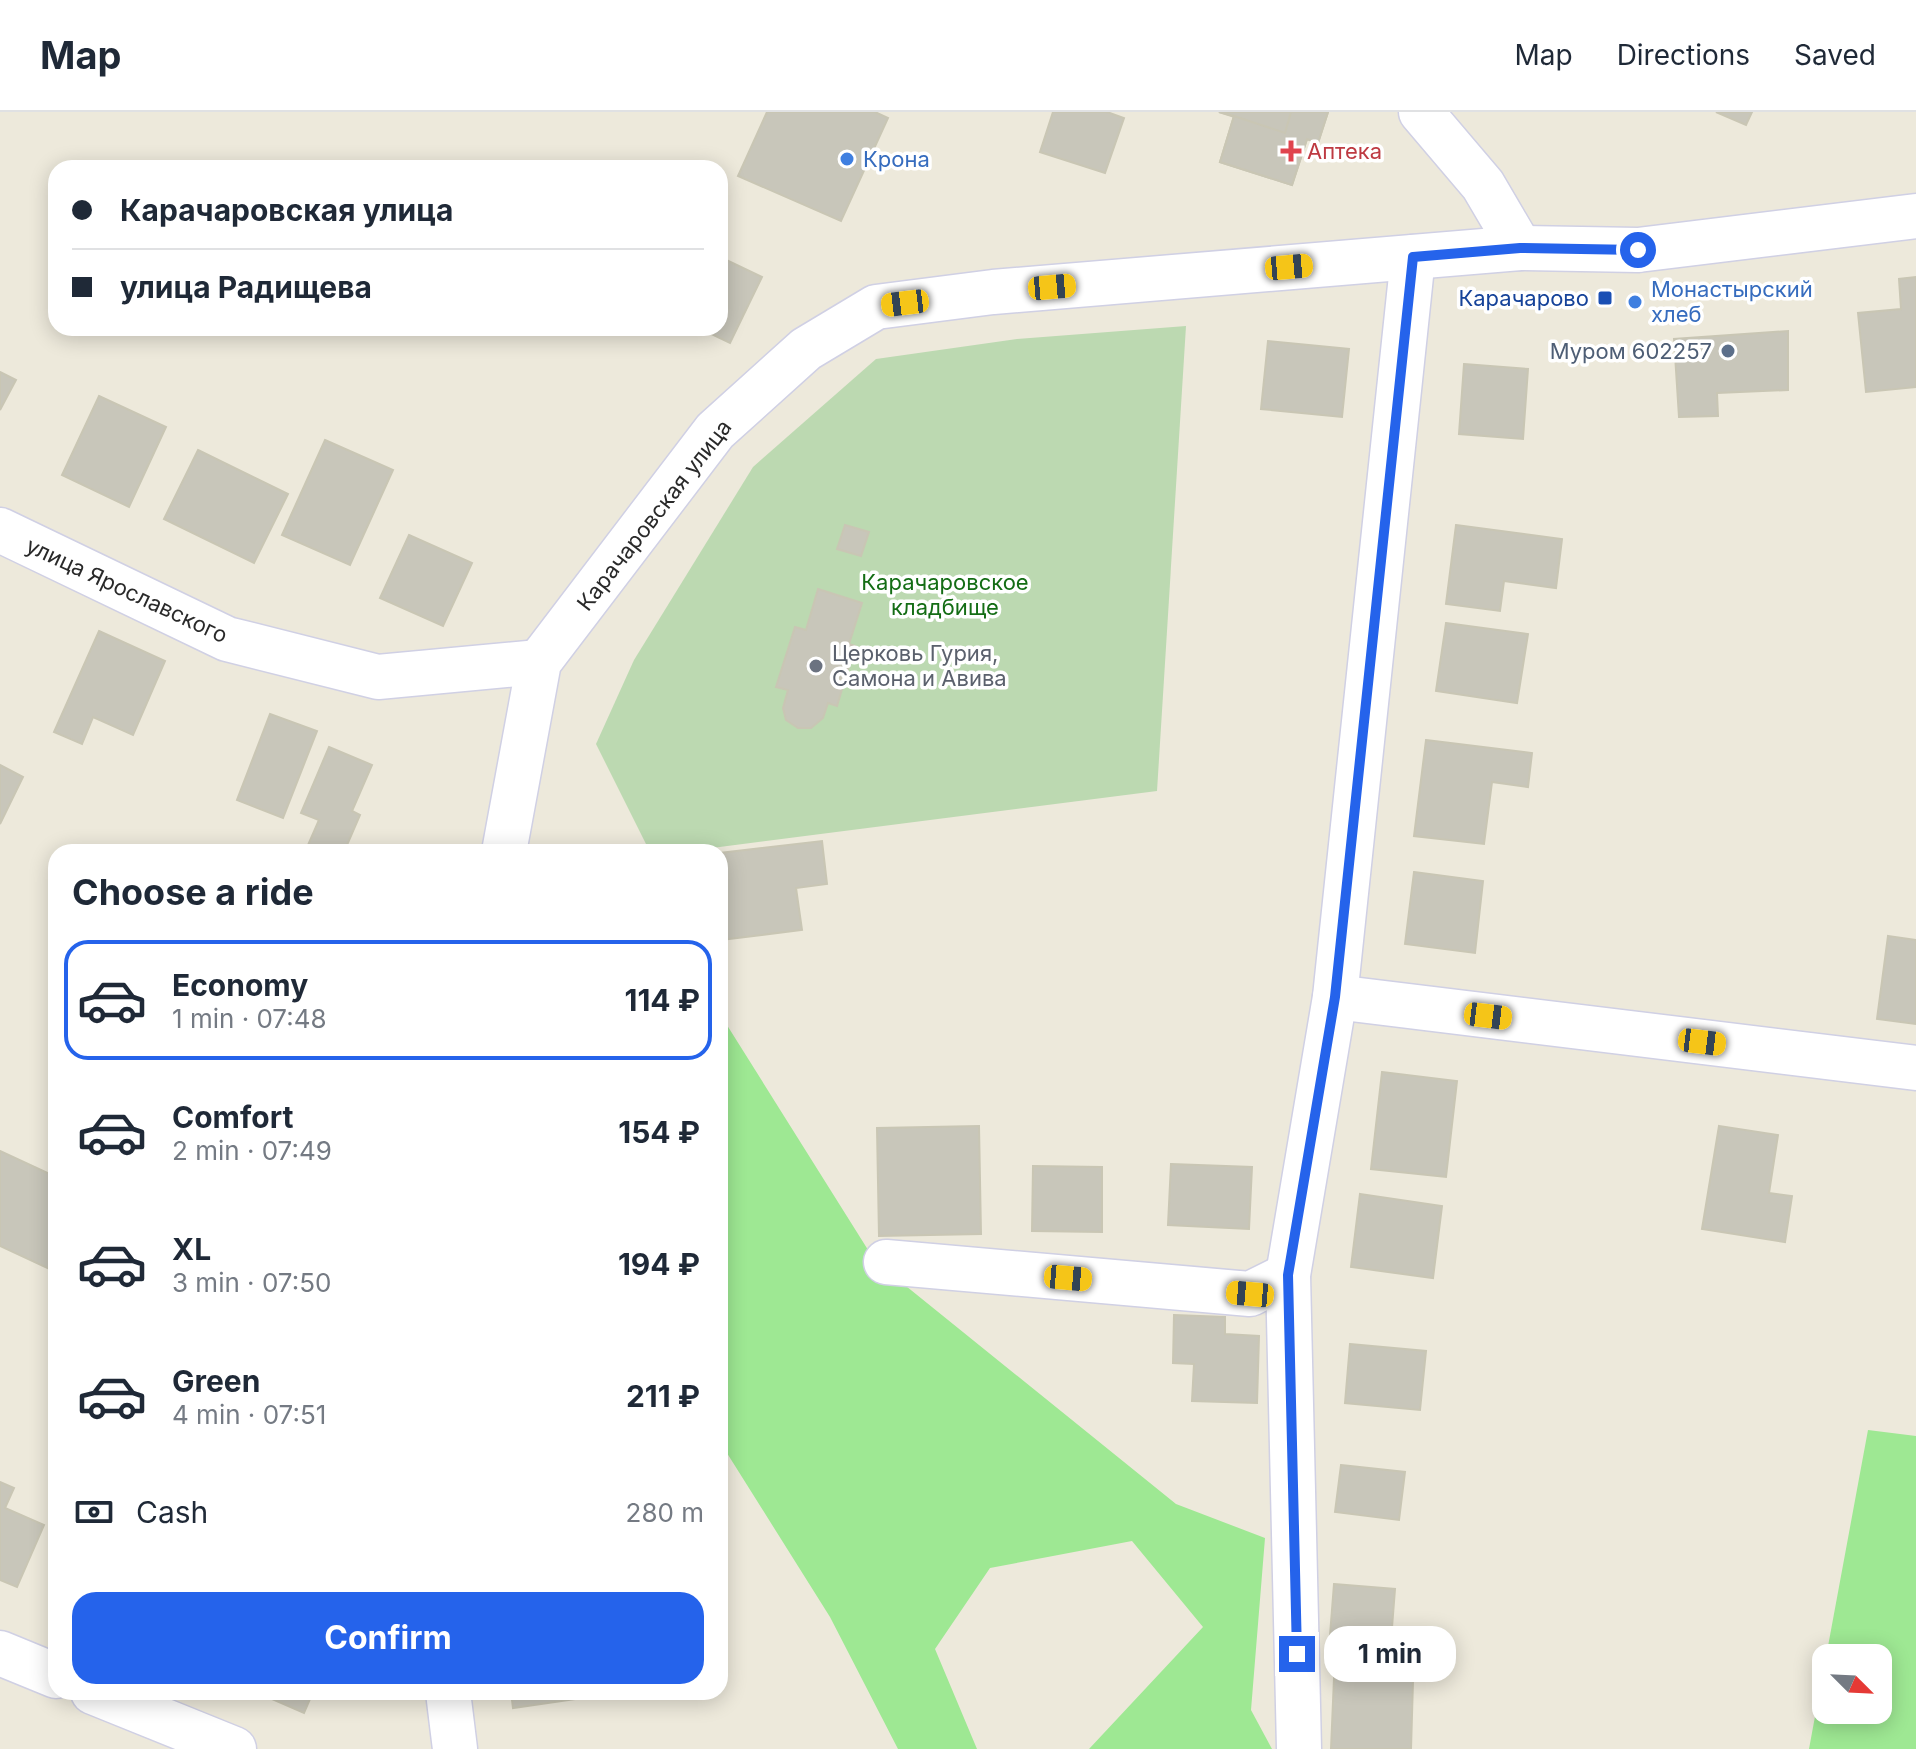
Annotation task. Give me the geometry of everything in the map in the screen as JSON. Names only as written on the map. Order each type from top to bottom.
[{"type":"street","points":[[1421,112],[1483,185],[1520,248]]},
{"type":"street","name":"Карачаровская улица","points":[[539,662],[715,431],[806,349],[876,307],[993,292],[1520,248],[1638,250],[1916,216]]},
{"type":"street","points":[[1299,1749],[1288,1275],[1335,997],[1413,257]]},
{"type":"street","name":"улица Ярославского","points":[[0,530],[227,639],[378,677],[539,662]]},
{"type":"street","points":[[505,844],[539,662]]},
{"type":"street","points":[[1335,997],[1916,1068]]},
{"type":"street","points":[[886,1262],[1250,1294],[1288,1275]]},
{"type":"street","points":[[0,1653],[48,1673]]},
{"type":"street","points":[[113,1700],[234,1749]]},
{"type":"street","points":[[449,1700],[455,1749]]},
{"type":"green space","name":"Карачаровское кладбище","points":[[1186,326],[1157,791],[728,846],[646,844],[596,744],[634,660],[753,467],[876,359],[1017,339]]},
{"type":"green space","points":[[728,1027],[875,1261],[1176,1504],[1265,1538],[1251,1710],[1272,1749],[1089,1749],[1203,1627],[1132,1541],[990,1568],[935,1649],[977,1749],[898,1749],[830,1617],[728,1455]]},
{"type":"green space","points":[[1868,1430],[1916,1436],[1916,1749],[1809,1749],[1814,1724],[1892,1724],[1892,1644],[1828,1644]]},
{"type":"building","points":[[767,112],[875,112],[888,118],[841,221],[738,176]]},
{"type":"building","points":[[1053,112],[1107,112],[1124,118],[1105,173],[1040,152]]},
{"type":"building","points":[[1219,112],[1291,112],[1285,133]]},
{"type":"building","points":[[1219,112],[1328,112],[1318,143],[1307,139],[1292,185],[1220,162],[1234,116]]},
{"type":"building","points":[[1291,112],[1328,112],[1318,143],[1307,139],[1292,185],[1220,162],[1234,116],[1285,133]]},
{"type":"building","points":[[1716,112],[1752,112],[1746,125]]},
{"type":"building","points":[[728,261],[762,277],[730,343],[716,336],[728,336]]},
{"type":"building","points":[[1916,277],[1916,387],[1866,392],[1858,313],[1901,309],[1899,279]]},
{"type":"building","points":[[1788,331],[1788,390],[1717,393],[1718,416],[1679,417],[1674,339]]},
{"type":"building","points":[[1268,341],[1349,349],[1342,417],[1261,409]]},
{"type":"building","points":[[1464,364],[1528,369],[1523,439],[1459,434]]},
{"type":"building","points":[[0,372],[16,380],[0,410]]},
{"type":"building","points":[[99,396],[166,427],[129,507],[62,475]]},
{"type":"building","points":[[325,440],[393,470],[350,565],[282,535]]},
{"type":"building","points":[[198,450],[288,494],[254,563],[164,519]]},
{"type":"building","points":[[845,525],[869,532],[861,556],[837,549]]},
{"type":"building","points":[[1456,525],[1562,539],[1556,588],[1504,581],[1500,611],[1446,604]]},
{"type":"building","points":[[409,535],[472,563],[443,626],[380,598]]},
{"type":"building","name":"Церковь Гурия, Самона и Авива","points":[[818,589],[862,603],[849,644],[855,646],[837,706],[828,703],[823,718],[811,728],[798,728],[786,720],[783,708],[788,690],[776,687],[795,627],[806,630]]},
{"type":"building","points":[[1446,623],[1528,634],[1517,703],[1436,691]]},
{"type":"building","points":[[99,631],[165,661],[133,735],[93,717],[82,744],[54,732]]},
{"type":"building","points":[[270,714],[317,731],[283,818],[237,800]]},
{"type":"building","points":[[1426,740],[1532,753],[1528,787],[1492,782],[1484,844],[1414,836]]},
{"type":"building","points":[[329,747],[372,765],[352,811],[360,815],[347,844],[308,844],[319,820],[301,813]]},
{"type":"building","points":[[0,765],[23,777],[0,824]]},
{"type":"building","points":[[822,841],[827,884],[796,888],[802,930],[728,939],[728,852]]},
{"type":"building","points":[[1414,872],[1483,881],[1475,953],[1405,944]]},
{"type":"building","points":[[1888,936],[1916,940],[1916,1024],[1877,1019]]},
{"type":"building","points":[[1382,1072],[1457,1081],[1446,1177],[1371,1169]]},
{"type":"building","points":[[979,1126],[981,1234],[879,1236],[877,1128]]},
{"type":"building","points":[[1719,1126],[1778,1135],[1769,1193],[1792,1196],[1785,1242],[1702,1229]]},
{"type":"building","points":[[0,1151],[48,1173],[48,1268],[0,1246]]},
{"type":"building","points":[[1171,1164],[1252,1167],[1249,1229],[1168,1225]]},
{"type":"building","points":[[1033,1166],[1102,1167],[1102,1232],[1032,1231]]},
{"type":"building","points":[[1360,1194],[1442,1206],[1433,1278],[1351,1267]]},
{"type":"building","points":[[1174,1315],[1225,1317],[1225,1334],[1259,1336],[1257,1403],[1192,1401],[1194,1364],[1173,1363]]},
{"type":"building","points":[[1350,1344],[1426,1351],[1420,1410],[1345,1403]]},
{"type":"building","points":[[1341,1465],[1405,1472],[1399,1520],[1335,1512]]},
{"type":"building","points":[[0,1482],[14,1488],[5,1508],[44,1525],[17,1587],[0,1580]]},
{"type":"building","points":[[1334,1584],[1395,1589],[1390,1653],[1329,1648]]},
{"type":"building","points":[[1334,1678],[1413,1681],[1411,1749],[1331,1749]]},
{"type":"building","points":[[274,1700],[310,1700],[304,1713]]},
{"type":"building","points":[[512,1700],[569,1700],[513,1708]]},
{"type":"place","name":"Аптека","points":[[1291,151]]},
{"type":"place","name":"Крона","points":[[847,159]]},
{"type":"place","name":"Карачарово","points":[[1605,298]]},
{"type":"place","name":"Монастырский хлеб","points":[[1635,302]]},
{"type":"place","name":"Муром 602257","points":[[1728,351]]},
{"type":"place","name":"Церковь Гурия, Самона и Авива","points":[[816,666]]},
{"type":"route","points":[[1297,1654],[1288,1275],[1335,997],[1413,257],[1520,248],[1638,250]]}]
